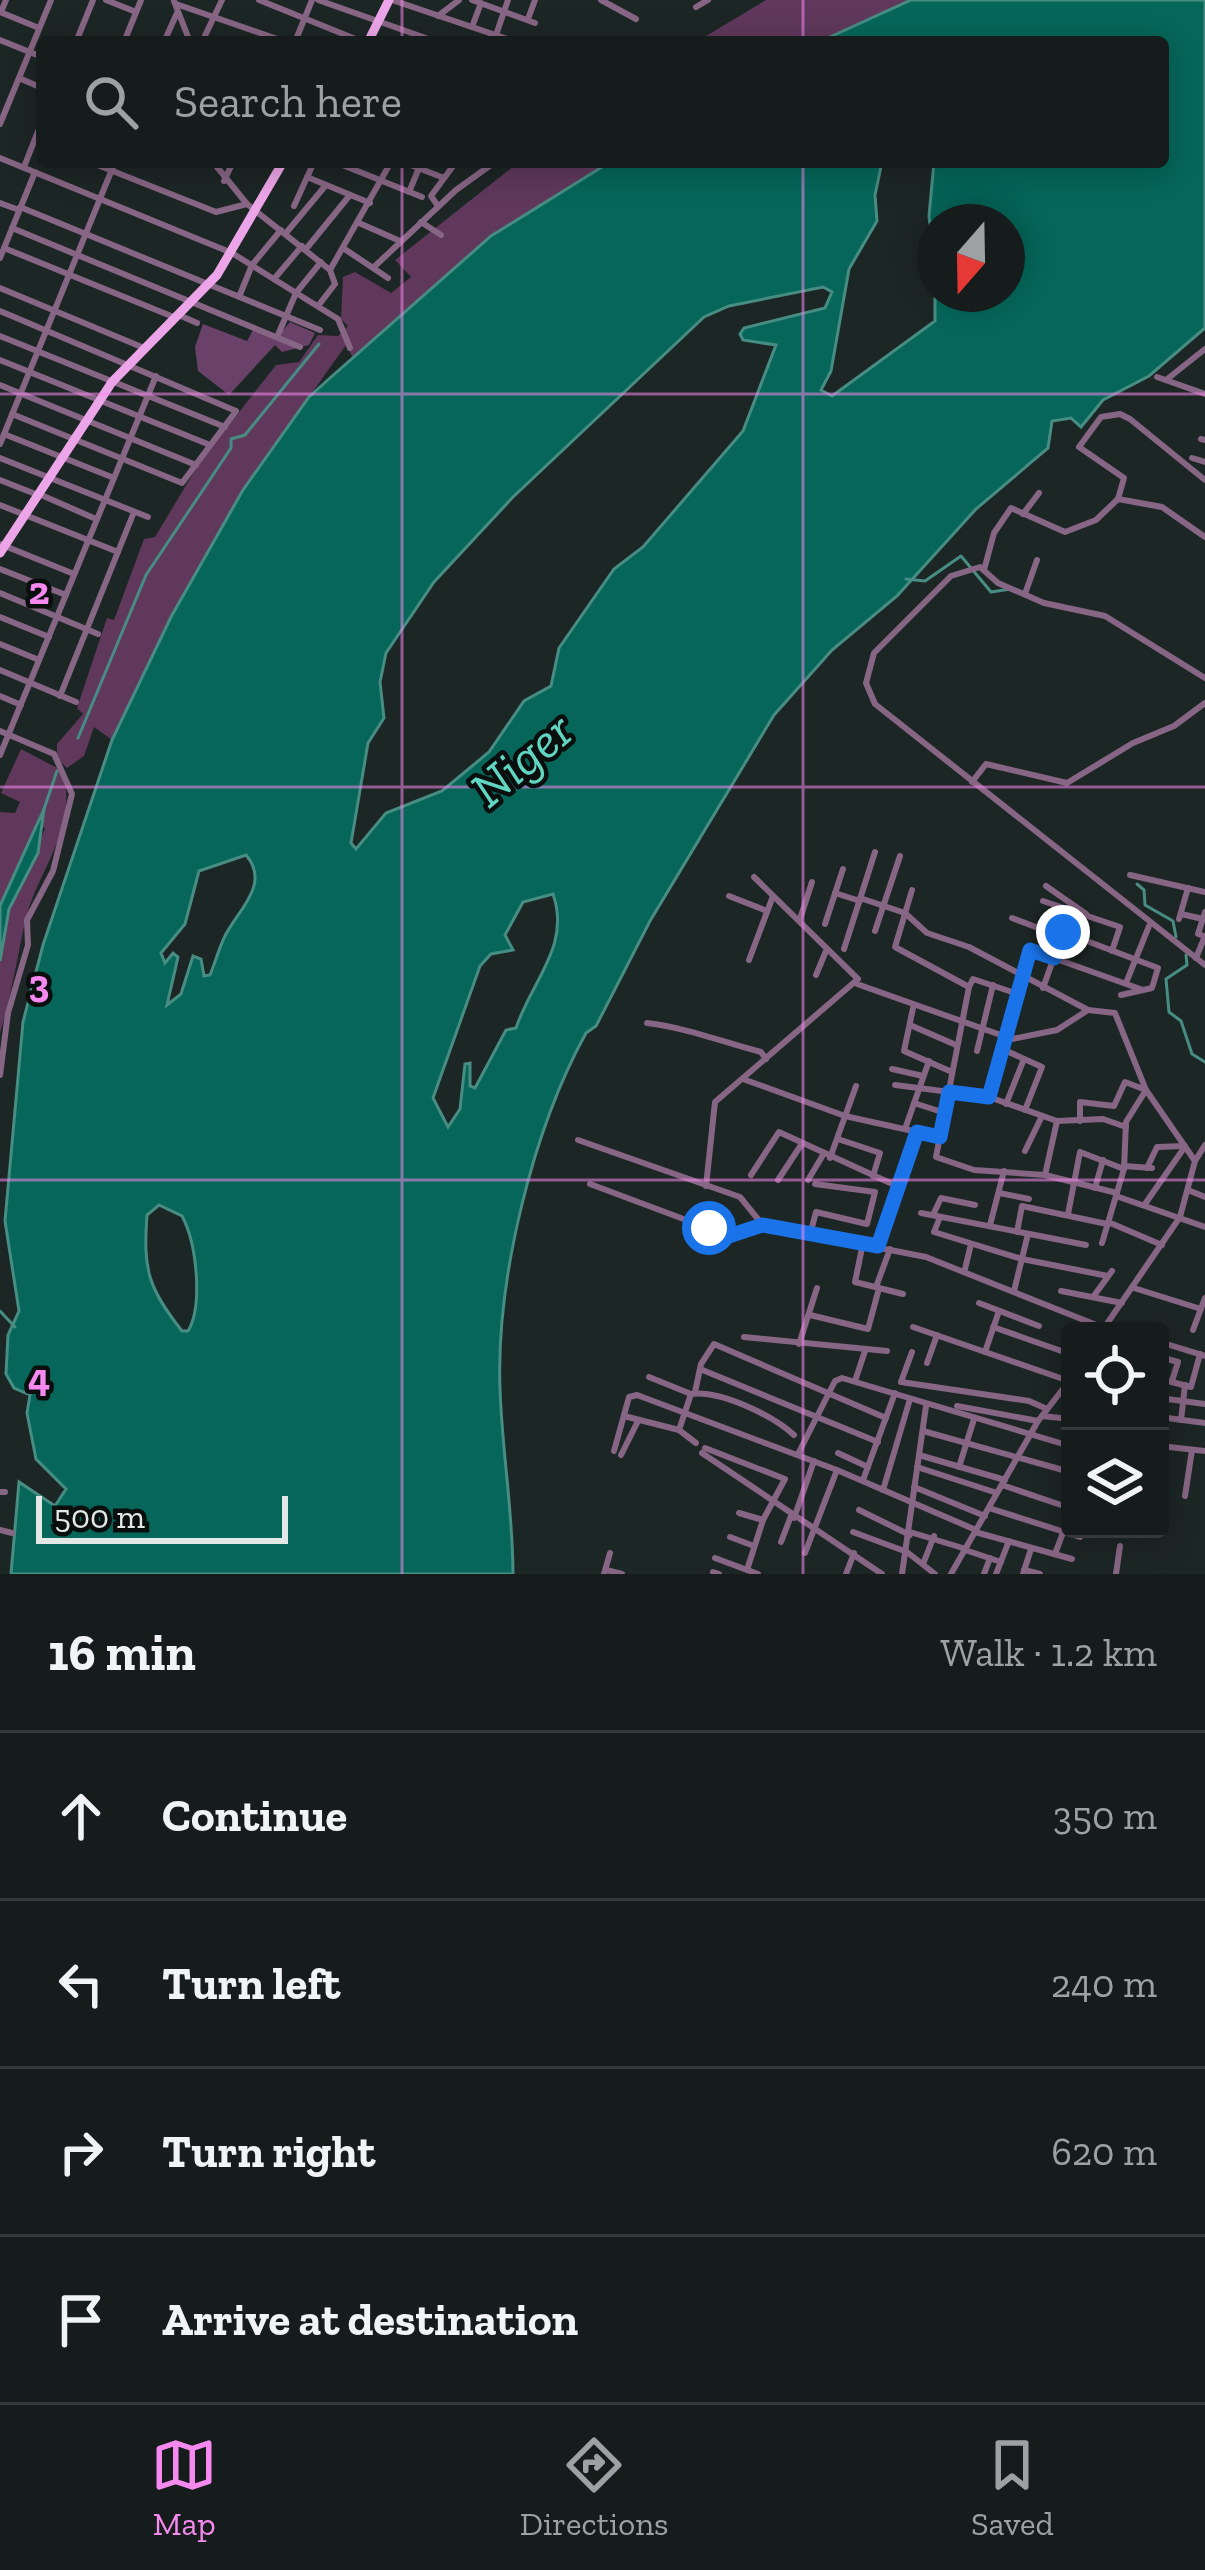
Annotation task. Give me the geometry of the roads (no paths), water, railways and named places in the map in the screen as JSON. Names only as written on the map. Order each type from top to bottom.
[{"type":"main road","points":[[368,36],[380,25],[390,0]]},
{"type":"main road","points":[[2,547],[112,382],[209,285],[258,213],[280,168]]},
{"type":"street","points":[[6,0],[1,12],[39,28]]},
{"type":"street","points":[[0,124],[51,0]]},
{"type":"street","points":[[78,36],[93,0]]},
{"type":"street","points":[[106,0],[136,12]]},
{"type":"street","points":[[126,36],[141,0]]},
{"type":"street","points":[[205,36],[222,0]]},
{"type":"street","points":[[259,0],[350,36]]},
{"type":"street","points":[[297,36],[315,0],[417,36]]},
{"type":"street","points":[[390,0],[415,4],[496,35],[508,0]]},
{"type":"street","points":[[438,16],[459,0]]},
{"type":"street","points":[[472,27],[476,2],[532,21],[535,0]]},
{"type":"street","points":[[601,0],[636,19]]},
{"type":"street","points":[[696,7],[708,0]]},
{"type":"street","points":[[179,3],[271,36]]},
{"type":"street","points":[[166,36],[179,3]]},
{"type":"street","points":[[179,3],[188,36]]},
{"type":"street","points":[[0,40],[36,55]]},
{"type":"street","points":[[19,78],[36,85]]},
{"type":"street","points":[[24,167],[36,145]]},
{"type":"street","points":[[0,158],[232,253],[338,319],[350,348]]},
{"type":"street","points":[[0,444],[112,168]]},
{"type":"street","points":[[117,168],[216,212],[248,204]]},
{"type":"street","points":[[216,168],[224,182],[258,213],[331,270],[334,284],[318,306]]},
{"type":"street","points":[[224,182],[230,168]]},
{"type":"street","points":[[294,206],[311,168]]},
{"type":"street","points":[[350,168],[422,197]]},
{"type":"street","points":[[331,270],[388,168]]},
{"type":"street","points":[[410,192],[419,168],[444,178]]},
{"type":"street","points":[[438,206],[430,199],[452,168]]},
{"type":"street","points":[[375,266],[438,206],[487,168]]},
{"type":"street","points":[[0,258],[34,172]]},
{"type":"street","points":[[307,177],[370,203]]},
{"type":"street","points":[[238,297],[252,265],[326,185]]},
{"type":"street","points":[[274,279],[350,195]]},
{"type":"street","points":[[0,202],[320,330]]},
{"type":"street","points":[[421,222],[441,235]]},
{"type":"street","points":[[359,223],[400,241]]},
{"type":"street","points":[[12,228],[300,347]]},
{"type":"street","points":[[3,246],[197,323]]},
{"type":"street","points":[[345,249],[388,278]]},
{"type":"street","points":[[277,338],[296,293],[321,262]]},
{"type":"street","points":[[0,288],[144,348]]},
{"type":"street","points":[[0,311],[232,408],[225,428],[182,483],[0,411]]},
{"type":"street","points":[[0,336],[225,428]]},
{"type":"street","points":[[1205,350],[1161,379],[1205,394]]},
{"type":"street","points":[[0,359],[210,445]]},
{"type":"street","points":[[0,755],[4,733],[21,705],[156,376]]},
{"type":"street","points":[[1195,390],[1205,382]]},
{"type":"street","points":[[0,385],[196,465]]},
{"type":"street","points":[[979,570],[1012,508],[1053,530],[1075,531],[1118,499],[1124,478],[1077,445],[1101,417],[1120,414],[1205,480]]},
{"type":"street","points":[[4,434],[114,478]]},
{"type":"street","points":[[0,458],[148,517]]},
{"type":"street","points":[[1192,458],[1205,463]]},
{"type":"street","points":[[0,480],[97,520]]},
{"type":"street","points":[[1023,514],[1039,493]]},
{"type":"street","points":[[1118,499],[1162,507],[1204,534]]},
{"type":"street","points":[[0,505],[118,552]]},
{"type":"street","points":[[60,696],[134,512]]},
{"type":"street","points":[[2,547],[74,574]]},
{"type":"street","points":[[1025,591],[1037,560]]},
{"type":"street","points":[[0,569],[66,595]]},
{"type":"street","points":[[1205,678],[1105,616],[1052,606],[979,570],[951,577],[874,653],[866,683],[874,704],[1149,926],[1205,965]]},
{"type":"street","points":[[0,593],[98,634]]},
{"type":"street","points":[[0,617],[49,637]]},
{"type":"street","points":[[0,644],[39,660]]},
{"type":"street","points":[[0,670],[76,702]]},
{"type":"street","points":[[0,697],[21,705]]},
{"type":"street","points":[[972,782],[986,764],[1067,783],[1133,743],[1174,726],[1205,703]]},
{"type":"street","points":[[0,1075],[8,1012],[28,945],[28,920],[53,871],[72,794],[54,754],[4,733]]},
{"type":"street","points":[[844,949],[875,852]]},
{"type":"street","points":[[875,931],[900,856]]},
{"type":"street","points":[[825,924],[843,869]]},
{"type":"street","points":[[1130,875],[1205,892]]},
{"type":"street","points":[[754,877],[856,983],[913,1008],[963,1019],[1004,1037],[1057,1030],[1088,1010]]},
{"type":"street","points":[[800,920],[812,882]]},
{"type":"street","points":[[1046,886],[1089,916]]},
{"type":"street","points":[[1188,888],[1180,917],[1204,915],[1198,934],[1204,936],[1196,958]]},
{"type":"street","points":[[912,890],[895,947],[969,987]]},
{"type":"street","points":[[835,892],[905,914],[927,933],[969,946],[1088,1010],[1114,1012]]},
{"type":"street","points":[[748,960],[773,895]]},
{"type":"street","points":[[729,896],[767,911]]},
{"type":"street","points":[[1043,901],[1120,927],[1112,951]]},
{"type":"street","points":[[1012,918],[1061,937]]},
{"type":"street","points":[[1149,926],[1114,1012],[1145,1090],[1199,1160]]},
{"type":"street","points":[[1043,988],[1063,932],[1158,968],[1151,988],[1121,995]]},
{"type":"street","points":[[989,1097],[1030,950],[1143,990]]},
{"type":"street","points":[[816,975],[826,951]]},
{"type":"street","points":[[1015,993],[973,979],[969,987],[936,1157],[974,1170],[1045,1175],[1095,1188],[1205,1227]]},
{"type":"street","points":[[706,1186],[715,1102],[827,1001],[856,983]]},
{"type":"street","points":[[977,1051],[993,985]]},
{"type":"street","points":[[913,1008],[904,1051],[952,1072]]},
{"type":"street","points":[[647,1023],[696,1029],[707,1037],[761,1052],[766,1059]]},
{"type":"street","points":[[910,1025],[957,1046]]},
{"type":"street","points":[[1000,1048],[1042,1067],[1024,1110]]},
{"type":"street","points":[[1006,1103],[1024,1059]]},
{"type":"street","points":[[905,1130],[928,1061]]},
{"type":"street","points":[[892,1070],[923,1076]]},
{"type":"street","points":[[743,1079],[845,1116],[940,1137]]},
{"type":"street","points":[[1080,1121],[1080,1102],[1114,1106],[1125,1082],[1145,1090]]},
{"type":"street","points":[[895,1085],[989,1097],[1057,1121],[1103,1119],[1126,1127]]},
{"type":"street","points":[[812,1231],[816,1212],[866,1224],[875,1192],[812,1182],[837,1138],[856,1086]]},
{"type":"street","points":[[1102,1243],[1124,1168],[1126,1127],[1145,1090]]},
{"type":"street","points":[[914,1103],[945,1112]]},
{"type":"street","points":[[1025,1151],[1042,1116]]},
{"type":"street","points":[[1045,1175],[1057,1121]]},
{"type":"street","points":[[751,1175],[779,1132],[898,1187]]},
{"type":"street","points":[[878,1246],[917,1132]]},
{"type":"street","points":[[837,1138],[880,1153],[872,1176]]},
{"type":"street","points":[[578,1140],[740,1197],[762,1225]]},
{"type":"street","points":[[778,1180],[801,1145]]},
{"type":"street","points":[[1109,1322],[1180,1216],[1205,1145]]},
{"type":"street","points":[[1068,1216],[1080,1152],[1124,1168],[1150,1168],[1157,1147],[1186,1146]]},
{"type":"street","points":[[1145,1204],[1186,1146]]},
{"type":"street","points":[[1095,1188],[1103,1160]]},
{"type":"street","points":[[990,1226],[1004,1171]]},
{"type":"street","points":[[590,1184],[729,1236],[762,1225],[890,1249],[964,1270],[1087,1322]]},
{"type":"street","points":[[1188,1190],[1205,1197]]},
{"type":"street","points":[[999,1193],[1029,1198]]},
{"type":"street","points":[[975,1205],[941,1198],[934,1232],[1022,1258],[1110,1273],[1093,1297]]},
{"type":"street","points":[[1017,1232],[1022,1206],[1108,1223],[1162,1245]]},
{"type":"street","points":[[921,1213],[1086,1245]]},
{"type":"street","points":[[1014,1291],[1028,1234]]},
{"type":"street","points":[[863,1243],[855,1282],[903,1294]]},
{"type":"street","points":[[964,1270],[971,1244]]},
{"type":"street","points":[[810,1315],[868,1328],[890,1249]]},
{"type":"street","points":[[799,1344],[817,1288]]},
{"type":"street","points":[[1134,1288],[1201,1309]]},
{"type":"street","points":[[1061,1291],[1123,1304]]},
{"type":"street","points":[[1193,1330],[1205,1298]]},
{"type":"street","points":[[979,1303],[1040,1327]]},
{"type":"street","points":[[985,1352],[999,1311]]},
{"type":"street","points":[[913,1327],[1061,1378]]},
{"type":"street","points":[[993,1327],[1061,1351]]},
{"type":"street","points":[[927,1363],[937,1335]]},
{"type":"street","points":[[744,1337],[887,1351]]},
{"type":"street","points":[[679,1430],[714,1344],[826,1397],[886,1418]]},
{"type":"street","points":[[1169,1345],[1203,1355],[1191,1387],[1169,1381]]},
{"type":"street","points":[[855,1381],[865,1351]]},
{"type":"street","points":[[863,1480],[912,1352]]},
{"type":"street","points":[[1169,1360],[1178,1362],[1172,1382]]},
{"type":"street","points":[[700,1369],[878,1442]]},
{"type":"street","points":[[649,1377],[767,1416],[794,1435]]},
{"type":"street","points":[[1194,1378],[1205,1381]]},
{"type":"street","points":[[798,1454],[837,1379],[1061,1444]]},
{"type":"street","points":[[901,1382],[1029,1401],[1043,1415]]},
{"type":"street","points":[[1181,1420],[1184,1385]]},
{"type":"street","points":[[951,1574],[1030,1435],[1061,1392]]},
{"type":"street","points":[[638,1420],[618,1453],[631,1394],[863,1480],[911,1507],[946,1514],[976,1531],[1072,1558]]},
{"type":"street","points":[[883,1490],[910,1399]]},
{"type":"street","points":[[1169,1399],[1205,1404]]},
{"type":"street","points":[[902,1574],[926,1404]]},
{"type":"street","points":[[957,1406],[1061,1418]]},
{"type":"street","points":[[624,1416],[679,1430],[696,1443]]},
{"type":"street","points":[[1169,1418],[1205,1423]]},
{"type":"street","points":[[959,1467],[974,1419]]},
{"type":"street","points":[[922,1431],[1061,1469]]},
{"type":"street","points":[[1169,1448],[1205,1451]]},
{"type":"street","points":[[747,1570],[763,1520],[773,1504],[783,1477],[703,1450],[773,1504],[882,1574]]},
{"type":"street","points":[[1185,1496],[1192,1450]]},
{"type":"street","points":[[838,1453],[868,1467]]},
{"type":"street","points":[[919,1455],[1061,1508]]},
{"type":"street","points":[[781,1542],[814,1461]]},
{"type":"street","points":[[917,1466],[1001,1486]]},
{"type":"street","points":[[805,1553],[837,1470]]},
{"type":"street","points":[[914,1487],[1061,1531]]},
{"type":"street","points":[[859,1510],[910,1533],[934,1536],[1001,1562]]},
{"type":"street","points":[[739,1513],[763,1520]]},
{"type":"street","points":[[0,1530],[12,1533]]},
{"type":"street","points":[[853,1532],[907,1552],[935,1574]]},
{"type":"street","points":[[923,1564],[934,1536]]},
{"type":"street","points":[[730,1537],[754,1546]]},
{"type":"street","points":[[1055,1554],[1061,1538]]},
{"type":"street","points":[[996,1574],[1009,1541]]},
{"type":"street","points":[[1116,1574],[1120,1546]]},
{"type":"street","points":[[1031,1547],[1024,1572],[1040,1574]]},
{"type":"street","points":[[610,1552],[605,1572],[622,1574]]},
{"type":"street","points":[[846,1574],[854,1552]]},
{"type":"street","points":[[715,1558],[758,1574]]},
{"type":"street","points":[[984,1574],[990,1558]]},
{"type":"street","points":[[866,1574],[869,1564]]},
{"type":"water","name":"Niger","points":[[911,0],[1205,0],[1205,328],[1149,376],[1103,400],[1081,427],[1071,418],[1052,421],[1048,448],[976,509],[897,596],[832,650],[774,715],[650,921],[567,1071],[534,1159],[504,1300],[500,1389],[513,1574],[11,1574],[19,1482],[55,1506],[66,1489],[36,1459],[27,1413],[30,1395],[14,1388],[6,1374],[8,1335],[19,1311],[5,1221],[23,1022],[43,945],[112,740],[171,617],[243,490],[309,397],[491,236],[600,168],[881,168],[875,195],[877,221],[849,269],[831,371],[821,390],[832,396],[935,321],[935,312],[1025,312],[1025,204],[930,204],[933,168],[1169,168],[1169,36],[832,36]],"holes":[[[823,287],[832,292],[825,308],[744,328],[743,340],[776,345],[743,431],[643,547],[614,569],[559,648],[551,686],[524,701],[489,752],[442,791],[386,813],[356,849],[351,843],[368,743],[384,718],[380,682],[386,653],[434,582],[513,497],[704,317],[729,306]],[[246,855],[253,866],[254,887],[225,936],[210,975],[204,976],[201,959],[193,956],[181,994],[167,1005],[178,957],[173,953],[165,963],[161,953],[185,924],[199,871]],[[553,894],[557,913],[553,947],[516,1028],[506,1030],[475,1088],[470,1086],[470,1063],[465,1064],[460,1109],[448,1127],[433,1098],[480,966],[491,954],[513,950],[505,935],[523,902]],[[159,1205],[182,1216],[197,1291],[188,1331],[182,1331],[155,1290],[146,1250],[147,1215]]]},
{"type":"water","points":[[44,809],[38,853],[9,909],[0,961],[0,906]]},
{"type":"waterway","points":[[78,738],[146,575],[231,448],[231,439],[245,435],[319,344]]},
{"type":"waterway","points":[[906,579],[925,581],[961,556],[991,592],[1011,589]]},
{"type":"waterway","points":[[44,809],[57,771]]},
{"type":"waterway","points":[[1137,884],[1144,890],[1145,905],[1173,921],[1176,937]]},
{"type":"waterway","points":[[1186,955],[1187,965],[1166,979],[1169,1012],[1181,1021],[1192,1054],[1205,1062]]},
{"type":"waterway","points":[[0,1311],[15,1327]]}]
